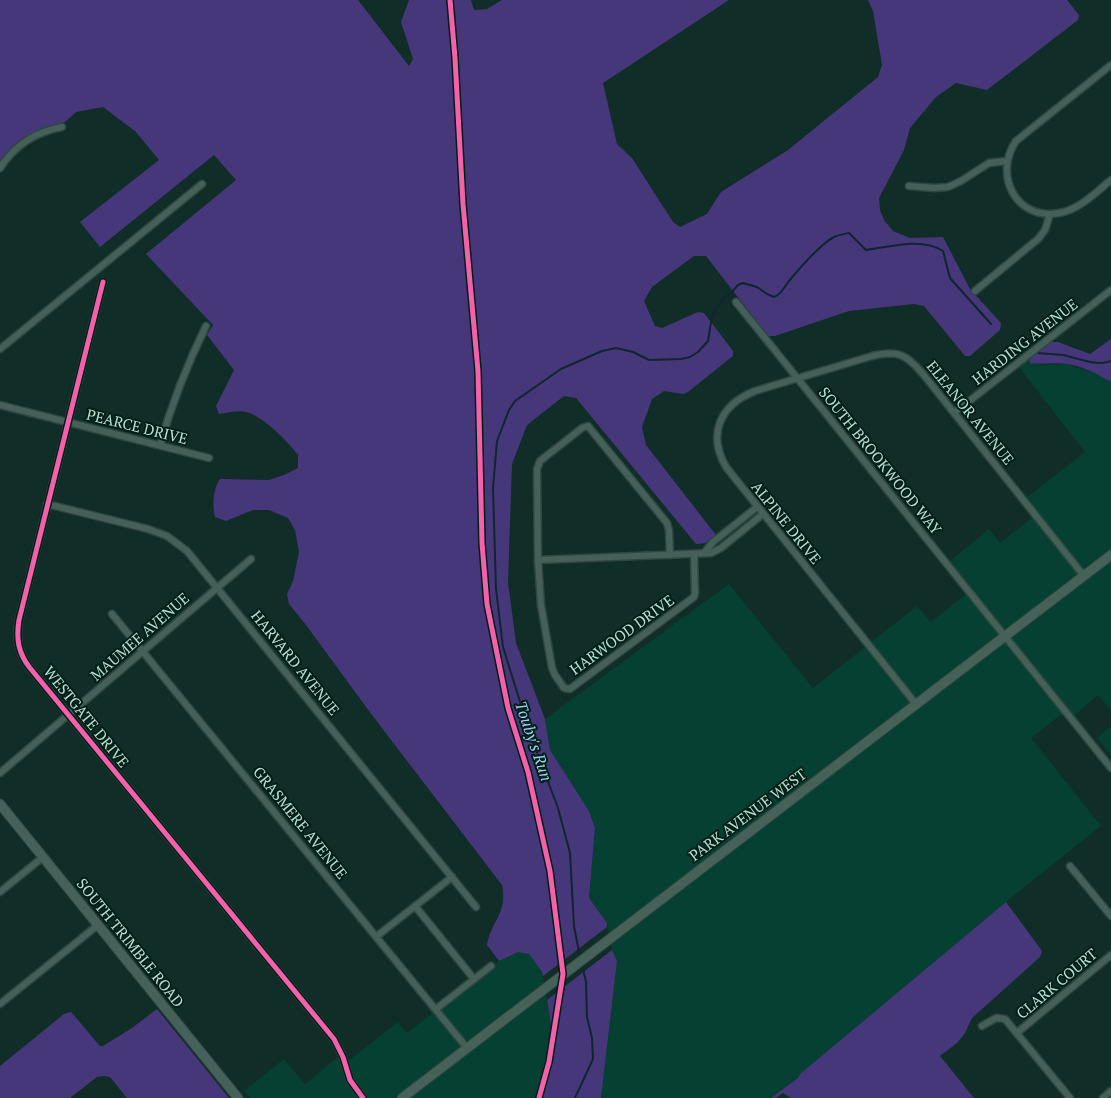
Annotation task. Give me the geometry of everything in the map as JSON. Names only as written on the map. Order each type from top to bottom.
[{"type":"main road","name":"PARK AVENUE WEST","points":[[402,1098],[1111,555]]},
{"type":"main road","name":"SOUTH TRIMBLE ROAD","points":[[0,804],[238,1098]]},
{"type":"street","points":[[1111,65],[1022,135],[1012,148],[1007,160],[1007,180],[1018,199],[1035,211],[1050,214],[1066,212],[1074,208],[1111,180]]},
{"type":"street","points":[[0,168],[21,144],[44,132],[62,128]]},
{"type":"street","points":[[909,186],[948,187],[989,163],[1007,160]]},
{"type":"street","points":[[0,349],[202,184]]},
{"type":"street","points":[[975,291],[1038,239],[1045,230],[1050,214]]},
{"type":"street","name":"WESTGATE DRIVE","points":[[103,282],[19,620],[17,640],[25,662],[334,1039],[343,1057],[350,1080],[363,1098]]},
{"type":"street","name":"HARDING AVENUE","points":[[954,413],[1111,290]]},
{"type":"street","name":"SOUTH BROOKWOOD WAY","points":[[736,302],[1111,768]]},
{"type":"street","points":[[160,445],[180,382],[206,326]]},
{"type":"street","name":"ELEANOR AVENUE","points":[[797,378],[872,356],[896,353],[908,358],[1084,576]]},
{"type":"street","name":"ALPINE DRIVE","points":[[797,378],[746,394],[728,408],[718,425],[716,440],[722,462],[916,704]]},
{"type":"street","name":"PEARCE DRIVE","points":[[0,405],[209,458]]},
{"type":"street","name":"HARWOOD DRIVE","points":[[670,555],[667,523],[590,429],[585,426],[540,461],[538,464],[538,560],[542,614],[554,675],[567,689],[578,683],[694,597],[694,555]]},
{"type":"street","name":"HARVARD AVENUE","points":[[47,504],[148,529],[167,536],[187,551],[476,907]]},
{"type":"street","points":[[704,553],[714,542],[757,507]]},
{"type":"street","points":[[538,560],[711,553],[721,548],[763,514]]},
{"type":"street","name":"MAUMEE AVENUE","points":[[0,773],[251,559]]},
{"type":"street","name":"GRASMERE AVENUE","points":[[112,614],[467,1048]]},
{"type":"street","points":[[0,892],[43,857]]},
{"type":"street","points":[[1070,866],[1111,916]]},
{"type":"street","points":[[376,936],[452,876]]},
{"type":"street","points":[[414,906],[474,980]]},
{"type":"street","points":[[0,1004],[98,925]]},
{"type":"street","name":"CLARK COURT","points":[[1018,1032],[1111,955]]},
{"type":"street","points":[[436,1009],[491,966]]},
{"type":"street","points":[[982,1026],[999,1017],[1006,1019],[1070,1098]]},
{"type":"street","points":[[1103,1098],[1111,1091]]},
{"type":"shaded area","points":[[0,0],[358,0],[409,66],[413,59],[401,22],[409,0],[471,0],[474,10],[487,9],[502,0],[729,0],[603,83],[617,144],[632,158],[673,222],[680,227],[707,214],[721,192],[788,150],[878,77],[882,65],[873,11],[868,0],[1067,0],[1079,15],[1078,20],[987,90],[956,83],[936,97],[910,128],[904,150],[879,198],[880,210],[884,220],[893,231],[910,238],[943,237],[970,289],[1001,323],[1000,330],[970,356],[965,356],[924,306],[914,304],[849,311],[775,336],[768,336],[706,256],[694,256],[652,287],[644,301],[655,326],[662,328],[698,312],[704,313],[733,351],[733,356],[688,392],[683,394],[664,391],[652,399],[642,427],[646,445],[716,535],[706,543],[696,544],[576,398],[564,396],[527,425],[512,464],[508,582],[516,643],[545,719],[550,750],[589,811],[595,828],[589,898],[607,923],[607,927],[543,976],[529,954],[518,952],[499,961],[487,945],[503,903],[502,885],[289,604],[287,594],[293,581],[299,552],[295,530],[288,518],[269,510],[253,510],[226,521],[215,517],[214,498],[220,479],[269,480],[298,468],[298,455],[275,430],[253,414],[240,411],[219,414],[216,406],[234,370],[207,335],[213,325],[146,254],[236,180],[214,155],[100,247],[80,222],[159,160],[136,132],[103,107],[76,112],[65,122],[26,137],[11,148],[0,165]]},
{"type":"shaded area","points":[[1111,339],[1111,382],[1077,366],[1062,363],[1030,363],[1029,358],[1049,342],[1058,342],[1090,354]]},
{"type":"shaded area","points":[[1029,358],[1040,365],[1066,364],[1100,375],[1111,372],[1111,710],[1098,695],[1069,720],[1063,713],[1031,738],[1101,826],[1006,902],[800,1074],[798,1078],[771,1098],[601,1098],[617,961],[612,950],[607,923],[589,898],[595,828],[589,811],[550,750],[545,719],[729,584],[813,688],[917,606],[931,622],[972,589],[949,562],[989,529],[1000,543],[1033,517],[1038,512],[1026,498],[1085,452],[1018,366]]},
{"type":"shaded area","points":[[1111,726],[1111,755],[1097,738]]},
{"type":"shaded area","points":[[1006,902],[1042,951],[1040,957],[972,1018],[965,1033],[957,1043],[940,1056],[974,1098],[791,1098],[783,1093],[776,1098],[771,1098],[798,1078],[800,1074]]},
{"type":"shaded area","points":[[612,950],[617,961],[601,1098],[536,1098],[552,1031],[547,1000]]},
{"type":"shaded area","points":[[518,952],[529,954],[542,972],[552,1031],[536,1098],[250,1098],[244,1091],[284,1059],[305,1084],[343,1053],[348,1061],[398,1022],[407,1033],[499,961]]},
{"type":"shaded area","points":[[157,1009],[229,1098],[127,1098],[110,1077],[104,1076],[97,1077],[70,1098],[0,1098],[0,1066],[64,1014],[71,1012],[100,1046],[103,1046],[132,1028]]},
{"type":"waterway","name":"Touby's Run","points":[[580,957],[574,926],[570,853],[558,808],[530,734],[503,647],[496,589],[493,488],[497,441],[509,410],[515,401],[561,369],[602,351],[616,348],[633,352],[649,360],[690,357],[698,352],[708,341],[712,316],[724,298],[738,285],[743,283],[757,287],[774,297],[777,296],[798,270],[823,245],[834,237],[849,233],[866,250],[915,244],[934,247],[943,251],[950,278],[991,324]]},
{"type":"waterway","points":[[1038,353],[1063,355],[1093,363],[1111,361]]},
{"type":"waterway","name":"Touby's Run","points":[[575,1098],[593,1059],[592,1038],[587,1017],[586,982],[582,964]]},
{"type":"cycle path","points":[[450,0],[463,204],[478,371],[482,543],[487,604],[508,708],[528,772],[550,871],[563,974],[549,1062],[539,1098]]},
{"type":"cycle path","points":[[103,282],[19,620],[18,639],[20,651],[30,668],[334,1039],[343,1057],[350,1080],[363,1098]]}]
